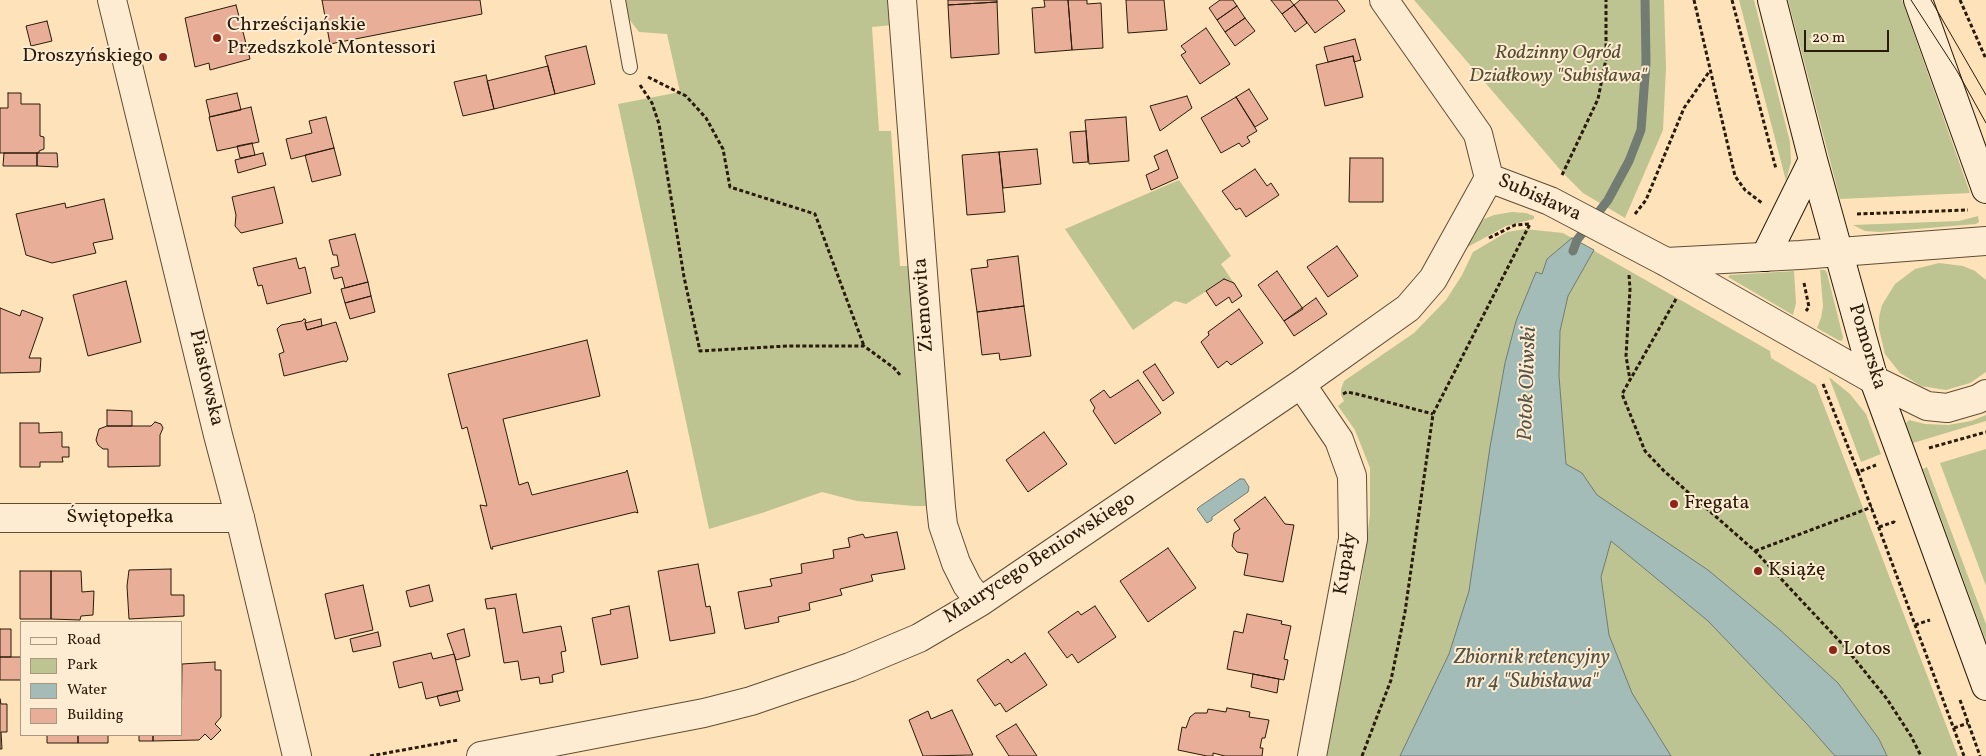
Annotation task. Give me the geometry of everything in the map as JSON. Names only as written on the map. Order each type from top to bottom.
[{"type":"street","name":"Piastowska","points":[[112,0],[297,756]]},
{"type":"street","name":"Ziemowita","points":[[902,0],[940,507],[943,525],[956,563],[967,585],[980,602]]},
{"type":"street","name":"Subisława","points":[[1384,0],[1478,134],[1489,178],[1550,201],[1572,213],[1624,227],[1666,262],[1874,380],[1927,406],[1947,408],[1978,399],[1986,394]]},
{"type":"street","name":"Pomorska","points":[[1772,0],[1813,160],[1874,380],[1986,686]]},
{"type":"street","points":[[1918,0],[1980,198]]},
{"type":"street","points":[[1765,256],[1813,160]]},
{"type":"street","name":"Maurycego Beniowskiego","points":[[473,747],[704,713],[751,701],[850,667],[919,638],[980,602],[1301,384],[1408,308],[1433,279],[1489,178]]},
{"type":"street","points":[[1666,262],[1986,242]]},
{"type":"street","name":"Kupały","points":[[1301,384],[1339,440],[1352,476],[1353,539],[1312,756]]},
{"type":"street","name":"Świętopełka","points":[[0,518],[240,518]]},
{"type":"lane","points":[[618,0],[630,67]]},
{"type":"path","points":[[1563,173],[1600,92],[1606,59],[1606,0]]},
{"type":"path","points":[[1694,0],[1735,176],[1744,190],[1766,207]]},
{"type":"path","points":[[1732,0],[1778,173]]},
{"type":"path","points":[[1960,0],[1986,59]]},
{"type":"path","points":[[630,67],[652,103],[659,124],[684,277],[700,351],[787,346],[864,346]]},
{"type":"path","points":[[630,67],[686,96],[706,118],[723,149],[730,187],[815,214],[864,346],[894,368],[906,382]]},
{"type":"path","points":[[1624,227],[1646,200],[1684,108],[1710,71]]},
{"type":"path","points":[[1853,214],[1966,211],[1980,198]]},
{"type":"path","points":[[1362,756],[1391,680],[1405,612],[1433,414],[1530,224]]},
{"type":"path","points":[[1629,272],[1630,289],[1626,356],[1630,381]]},
{"type":"path","points":[[1804,279],[1809,307],[1804,313]]},
{"type":"path","points":[[1676,299],[1622,394],[1645,451],[1664,472],[1755,551],[1845,647],[1887,699],[1911,736],[1921,756]]},
{"type":"path","points":[[1822,382],[1872,507],[1964,756]]},
{"type":"path","points":[[1335,397],[1347,392],[1433,414]]},
{"type":"path","points":[[1927,448],[1986,432]]},
{"type":"path","points":[[1858,472],[1877,465]]},
{"type":"path","points":[[1755,551],[1872,507]]},
{"type":"path","points":[[1915,625],[1930,620]]},
{"type":"path","points":[[1954,728],[1968,723]]},
{"type":"path","points":[[370,756],[473,747]]},
{"type":"green space","points":[[624,0],[892,0],[893,25],[872,27],[879,131],[891,131],[900,266],[910,266],[929,506],[857,501],[822,492],[709,529],[618,104],[680,92],[667,34],[639,32],[629,19]]},
{"type":"green space","name":"Rodzinny Ogród Działkowy \"Subisława\"","points":[[1414,0],[1664,0],[1666,68],[1663,130],[1625,218],[1583,193],[1563,173]]},
{"type":"green space","points":[[1739,0],[1754,0],[1790,142],[1791,162],[1786,181]]},
{"type":"green space","points":[[1788,0],[1902,0],[1970,193],[1840,199]]},
{"type":"green space","points":[[1179,180],[1231,256],[1221,264],[1234,283],[1224,280],[1186,304],[1175,301],[1133,330],[1065,229]]},
{"type":"green space","points":[[1512,212],[1526,213],[1534,216],[1534,219],[1506,226],[1466,248],[1477,227],[1484,219]]},
{"type":"green space","points":[[1978,216],[1979,222],[1976,224],[1880,232],[1865,231],[1853,225],[1959,221]]},
{"type":"green space","points":[[1525,229],[1563,233],[1770,351],[1771,358],[1816,385],[1958,756],[1326,756],[1362,575],[1370,515],[1370,468],[1355,430],[1338,406],[1344,401],[1341,389],[1344,381],[1414,333],[1446,300],[1462,275],[1473,252],[1507,232]]},
{"type":"green space","points":[[1939,263],[1963,266],[1975,271],[1986,280],[1986,372],[1970,383],[1946,390],[1921,386],[1900,373],[1885,354],[1879,329],[1882,305],[1895,284],[1915,269]]},
{"type":"green space","points":[[1820,270],[1825,270],[1827,273],[1843,337],[1842,341],[1817,328],[1823,306]]},
{"type":"green space","points":[[1794,271],[1796,303],[1793,315],[1728,277],[1730,275]]},
{"type":"green space","points":[[1829,377],[1850,394],[1866,414],[1881,454],[1861,462]]},
{"type":"green space","points":[[1986,415],[1986,421],[1913,443],[1906,423],[1909,420],[1925,424],[1948,425],[1971,421]]},
{"type":"green space","points":[[1986,449],[1986,586],[1940,463]]},
{"type":"green space","points":[[1927,467],[1986,624],[1986,641],[1923,469]]},
{"type":"water","name":"Zbiornik retencyjny nr 4 \"Subisława\"","points":[[1572,238],[1594,250],[1568,296],[1560,331],[1559,376],[1566,464],[1582,473],[1597,495],[1708,570],[1780,630],[1838,683],[1879,739],[1887,756],[1835,756],[1708,621],[1611,541],[1601,577],[1609,635],[1632,693],[1671,756],[1400,756],[1449,654],[1469,591],[1490,447],[1505,363],[1516,321],[1536,272],[1542,274],[1547,259]]},
{"type":"water","points":[[1240,479],[1244,479],[1249,487],[1248,492],[1212,517],[1212,520],[1207,523],[1197,509]]},
{"type":"building","points":[[322,0],[480,0],[482,14],[330,44]]},
{"type":"building","points":[[948,0],[997,0],[997,2],[948,5]]},
{"type":"building","points":[[1044,0],[1068,0],[1072,50],[1035,53],[1032,8],[1045,7]]},
{"type":"building","points":[[1068,0],[1087,0],[1087,4],[1101,3],[1103,48],[1072,50]]},
{"type":"building","points":[[1126,0],[1164,0],[1167,30],[1128,33]]},
{"type":"building","points":[[1220,0],[1233,0],[1237,6],[1217,20],[1209,8]]},
{"type":"building","points":[[1271,0],[1290,0],[1294,5],[1282,14]]},
{"type":"building","points":[[1300,0],[1337,0],[1345,11],[1315,33],[1294,5]]},
{"type":"building","points":[[997,2],[999,54],[951,58],[948,5]]},
{"type":"building","name":"Chrześcijańskie Przedszkole Montessori","points":[[236,5],[250,59],[210,70],[209,63],[195,67],[185,18]]},
{"type":"building","points":[[1294,5],[1307,23],[1295,32],[1282,14]]},
{"type":"building","points":[[1237,6],[1245,18],[1225,32],[1217,20]]},
{"type":"building","points":[[1245,18],[1255,31],[1235,46],[1225,32]]},
{"type":"building","points":[[47,21],[52,41],[31,46],[26,26]]},
{"type":"building","points":[[1206,28],[1230,64],[1200,84],[1181,55],[1186,52],[1181,46]]},
{"type":"building","points":[[1355,39],[1361,60],[1354,62],[1353,56],[1328,62],[1324,47]]},
{"type":"building","points":[[586,46],[595,84],[555,94],[545,56]]},
{"type":"building","points":[[1353,56],[1363,97],[1325,106],[1316,65]]},
{"type":"building","points":[[548,66],[555,94],[494,109],[487,81]]},
{"type":"building","points":[[486,75],[494,109],[463,116],[454,82]]},
{"type":"building","points":[[1249,89],[1268,119],[1255,127],[1236,97]]},
{"type":"building","points":[[8,93],[21,93],[21,104],[40,104],[40,136],[44,137],[44,149],[39,151],[39,153],[0,153],[0,108],[8,108]]},
{"type":"building","points":[[237,93],[241,110],[210,117],[206,100]]},
{"type":"building","points":[[1187,96],[1192,108],[1160,131],[1150,106]]},
{"type":"building","points":[[1236,97],[1257,131],[1247,137],[1250,142],[1242,147],[1239,143],[1221,153],[1201,118]]},
{"type":"building","points":[[251,107],[259,142],[217,151],[209,117]]},
{"type":"building","points":[[326,117],[334,148],[291,159],[286,139],[312,133],[309,121]]},
{"type":"building","points":[[1126,117],[1129,161],[1089,164],[1085,120]]},
{"type":"building","points":[[1086,131],[1088,162],[1073,163],[1070,132]]},
{"type":"building","points":[[252,143],[255,155],[240,158],[237,146]]},
{"type":"building","points":[[334,148],[341,175],[312,182],[305,155]]},
{"type":"building","points":[[1037,149],[1041,184],[1003,188],[999,152]]},
{"type":"building","points":[[1167,150],[1178,178],[1151,190],[1146,175],[1159,169],[1154,156]]},
{"type":"building","points":[[999,152],[1005,212],[967,215],[962,155]]},
{"type":"building","points":[[4,153],[37,153],[37,166],[3,166]]},
{"type":"building","points":[[37,153],[57,153],[58,167],[37,166]]},
{"type":"building","points":[[263,153],[266,165],[238,173],[235,160]]},
{"type":"building","points":[[1350,158],[1383,158],[1383,202],[1349,202]]},
{"type":"building","points":[[1255,169],[1267,186],[1271,183],[1279,195],[1246,217],[1240,208],[1236,210],[1222,191]]},
{"type":"building","points":[[274,187],[283,223],[241,233],[235,226],[236,215],[232,197]]},
{"type":"building","points":[[104,199],[113,239],[93,243],[96,253],[52,263],[26,255],[16,214],[65,203],[66,208]]},
{"type":"building","points":[[355,234],[368,282],[345,288],[342,277],[334,279],[331,268],[339,266],[337,255],[333,255],[329,240]]},
{"type":"building","points":[[1337,246],[1358,276],[1328,297],[1307,267]]},
{"type":"building","points":[[1018,256],[1024,306],[977,312],[971,269],[988,267],[987,260]]},
{"type":"building","points":[[296,258],[299,269],[305,267],[311,293],[267,304],[262,285],[258,286],[253,268]]},
{"type":"building","points":[[1277,271],[1303,309],[1284,321],[1258,285]]},
{"type":"building","points":[[1224,279],[1234,283],[1242,296],[1232,303],[1229,297],[1216,306],[1206,291]]},
{"type":"building","points":[[126,281],[141,342],[88,356],[73,295]]},
{"type":"building","points":[[368,282],[371,296],[345,303],[341,289]]},
{"type":"building","points":[[371,296],[375,312],[350,319],[345,303]]},
{"type":"building","points":[[1316,298],[1327,314],[1294,336],[1284,321]]},
{"type":"building","points":[[1024,306],[1031,356],[1000,360],[999,353],[982,355],[977,312]]},
{"type":"building","points":[[0,308],[20,316],[22,310],[43,318],[29,358],[41,358],[40,372],[0,373]]},
{"type":"building","points":[[1239,309],[1263,343],[1231,365],[1227,361],[1218,368],[1201,342],[1209,335],[1208,332]]},
{"type":"building","points":[[321,319],[322,326],[307,330],[305,323]]},
{"type":"building","points":[[306,320],[307,330],[336,322],[348,359],[346,362],[284,376],[279,354],[284,352],[277,329],[281,325]]},
{"type":"building","points":[[587,340],[600,396],[503,419],[519,485],[528,482],[532,495],[626,472],[627,470],[638,513],[635,512],[492,547],[493,549],[491,549],[480,505],[487,506],[467,427],[462,429],[448,374]]},
{"type":"building","points":[[1155,364],[1174,393],[1163,401],[1143,372]]},
{"type":"building","points":[[1138,380],[1161,413],[1115,444],[1093,411],[1095,408],[1090,400],[1104,390],[1110,398]]},
{"type":"building","points":[[107,410],[132,411],[132,426],[107,426]]},
{"type":"building","points":[[155,422],[161,424],[163,428],[160,435],[160,466],[108,467],[108,449],[103,449],[96,440],[99,429],[107,426],[151,426]]},
{"type":"building","points":[[20,423],[39,423],[39,433],[62,432],[62,447],[69,447],[69,457],[62,457],[63,462],[40,462],[40,467],[20,467]]},
{"type":"building","points":[[1044,432],[1067,464],[1028,492],[1006,460]]},
{"type":"building","points":[[1265,497],[1285,524],[1294,525],[1283,582],[1244,575],[1248,554],[1237,552],[1232,546],[1234,533],[1240,529],[1234,520]]},
{"type":"building","points":[[897,532],[905,569],[871,575],[873,581],[840,589],[842,595],[809,603],[810,610],[778,617],[779,622],[745,629],[738,592],[772,586],[770,579],[802,573],[801,564],[834,558],[833,550],[850,547],[848,538],[863,534],[865,538]]},
{"type":"building","points":[[1168,548],[1196,588],[1148,622],[1120,581]]},
{"type":"building","points":[[698,564],[706,607],[710,606],[715,633],[670,641],[658,571]]},
{"type":"building","points":[[171,569],[171,595],[184,595],[184,616],[129,619],[127,586],[129,570]]},
{"type":"building","points":[[20,571],[51,571],[51,619],[20,619]]},
{"type":"building","points":[[51,571],[81,571],[82,592],[94,591],[93,615],[81,616],[80,620],[51,619]]},
{"type":"building","points":[[363,585],[373,630],[335,639],[325,594]]},
{"type":"building","points":[[429,585],[433,601],[410,607],[406,591]]},
{"type":"building","points":[[516,594],[523,633],[561,626],[566,651],[561,652],[564,672],[552,675],[553,682],[540,684],[539,677],[521,680],[518,661],[504,663],[495,608],[487,609],[485,599]]},
{"type":"building","points":[[629,606],[638,658],[601,665],[592,618],[611,614],[610,610]]},
{"type":"building","points":[[1095,606],[1116,637],[1078,663],[1072,654],[1067,658],[1048,632],[1078,611],[1081,615]]},
{"type":"building","points":[[1247,614],[1282,621],[1281,624],[1291,626],[1284,659],[1288,660],[1284,680],[1227,669],[1234,631],[1243,633]]},
{"type":"building","points":[[0,629],[11,629],[11,657],[0,657]]},
{"type":"building","points":[[464,629],[470,656],[456,660],[447,634]]},
{"type":"building","points":[[378,632],[381,646],[353,652],[350,639]]},
{"type":"building","points":[[431,653],[433,659],[454,654],[463,690],[426,699],[422,682],[399,688],[393,662]]},
{"type":"building","points":[[1025,653],[1047,685],[1006,712],[1000,703],[995,706],[977,680],[1008,659],[1011,663]]},
{"type":"building","points":[[0,657],[20,657],[20,680],[0,680]]},
{"type":"building","points":[[215,662],[215,670],[221,670],[221,717],[215,724],[221,730],[211,740],[205,734],[199,740],[153,741],[153,736],[182,736],[182,664]]},
{"type":"building","points":[[1253,674],[1279,679],[1277,693],[1251,687]]},
{"type":"building","points":[[457,691],[460,701],[440,706],[437,696]]},
{"type":"building","points":[[0,699],[1,704],[7,704],[7,732],[1,732],[2,749],[0,749]]},
{"type":"building","points":[[1227,708],[1250,712],[1249,717],[1269,720],[1265,738],[1262,738],[1260,748],[1263,748],[1262,756],[1225,756],[1213,753],[1213,756],[1207,756],[1178,750],[1182,727],[1186,728],[1190,717],[1195,713],[1207,713],[1208,709],[1226,712]]},
{"type":"building","points":[[952,710],[973,755],[923,756],[909,720],[928,711],[931,719]]},
{"type":"building","points":[[1016,724],[1037,756],[1009,756],[996,736]]},
{"type":"building","points":[[47,736],[78,736],[78,743],[47,743]]},
{"type":"building","points":[[78,736],[108,736],[108,743],[78,743]]},
{"type":"building","points":[[139,736],[153,736],[153,741],[139,741]]},
{"type":"waterway","name":"Potok Oliwski","points":[[1573,251],[1577,240],[1608,200],[1629,161],[1641,130],[1646,62],[1645,0]]},
{"type":"tram line","points":[[1911,0],[1957,71],[1986,123]]},
{"type":"tram line","points":[[1931,0],[1986,95]]},
{"type":"place","name":"Chrześcijańskie Przedszkole Montessori","points":[[217,38]]},
{"type":"place","name":"Droszyńskiego","points":[[163,57]]},
{"type":"place","name":"Fregata","points":[[1674,504]]},
{"type":"place","name":"Książę","points":[[1758,571]]},
{"type":"place","name":"Lotos","points":[[1833,650]]}]
